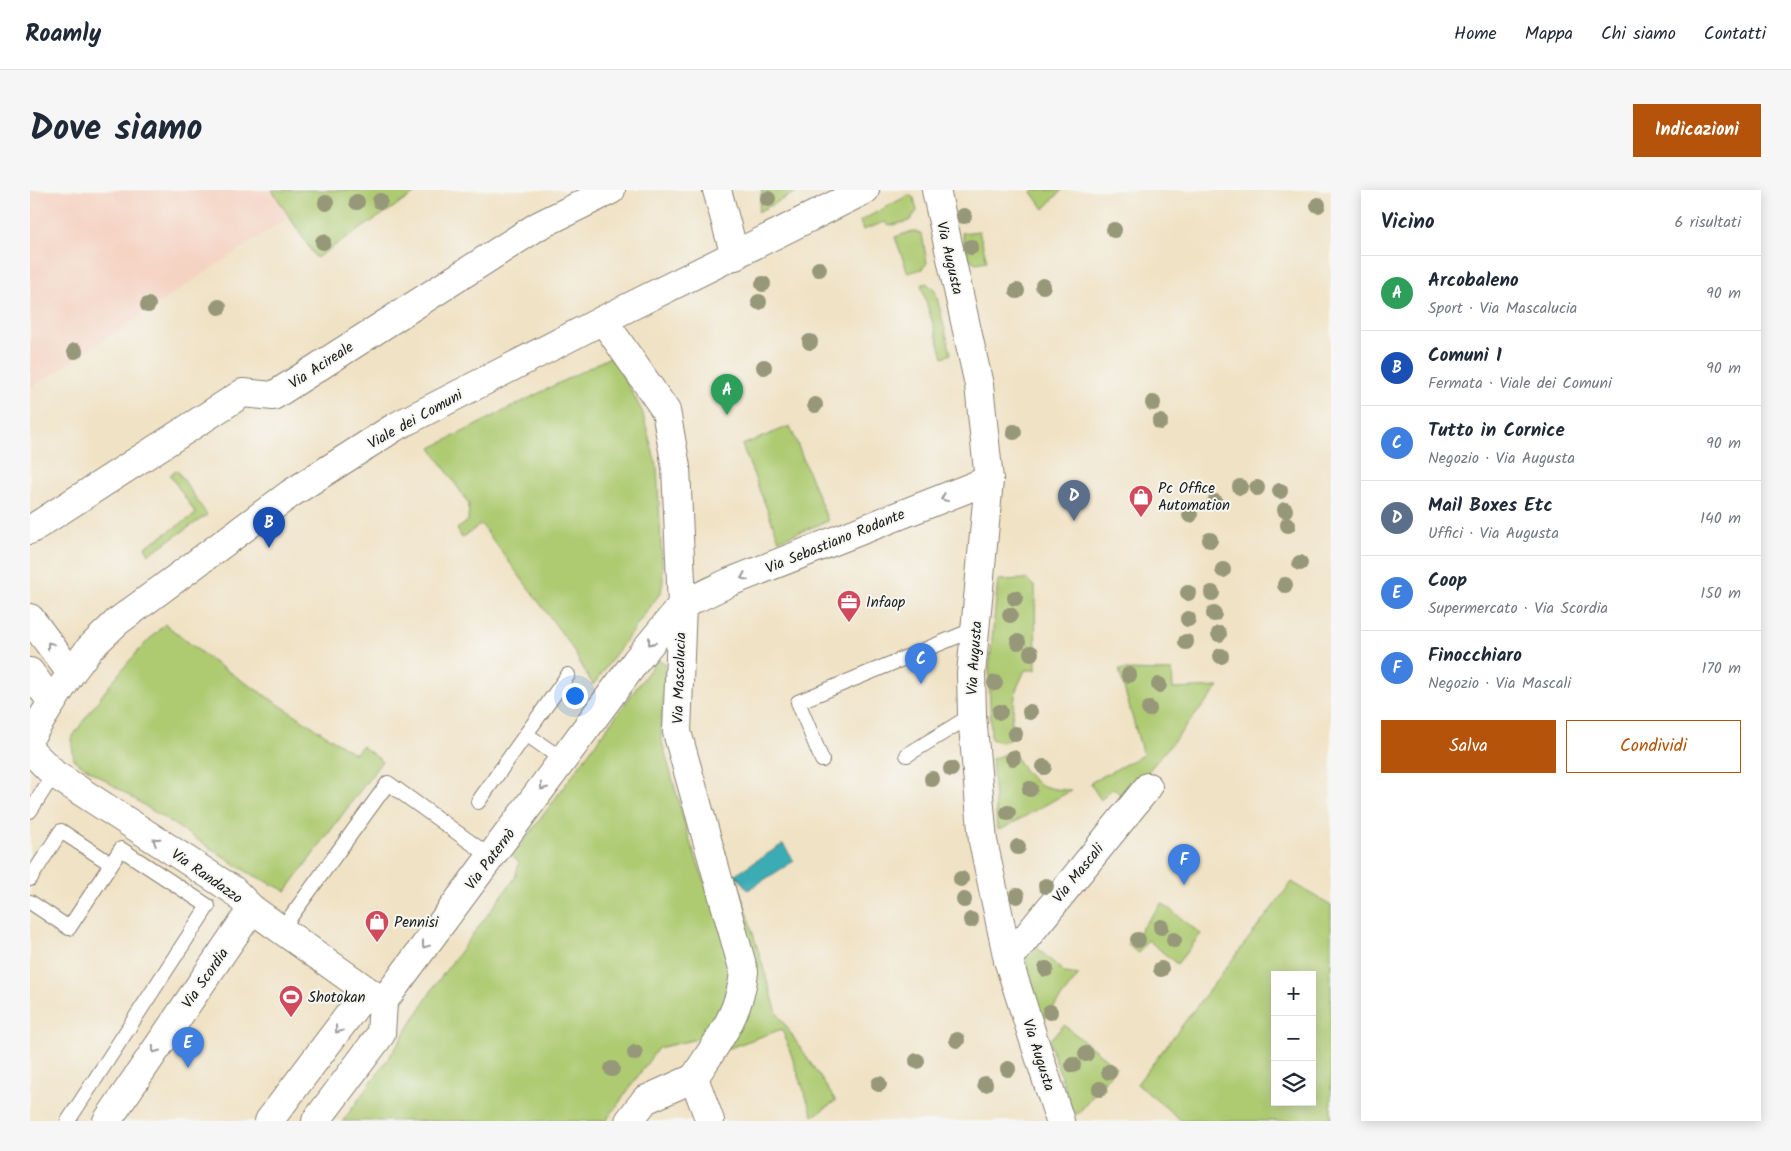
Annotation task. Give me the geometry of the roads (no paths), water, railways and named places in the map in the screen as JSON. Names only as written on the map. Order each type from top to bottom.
[{"type":"street","points":[[717,190],[735,256]]},
{"type":"street","name":"Viale dei Comuni","points":[[30,737],[71,673],[90,648],[117,622],[290,494],[396,427],[603,320],[865,190]]},
{"type":"street","name":"Via Augusta","points":[[936,190],[979,385],[989,480],[971,674],[972,716],[983,841],[1008,960],[1060,1121]]},
{"type":"street","name":"Via Acireale","points":[[30,530],[243,393],[273,396],[538,226],[593,194]]},
{"type":"street","name":"Via Mascalucia","points":[[603,320],[666,411],[676,466],[682,605],[677,732],[744,972],[742,992],[737,1008],[694,1078]]},
{"type":"street","name":"Via Sebastiano Rodante","points":[[682,605],[730,582],[989,480]]},
{"type":"street","name":"Via Paternò","points":[[269,1121],[491,858],[636,661],[682,605]]},
{"type":"street","points":[[30,618],[71,673]]},
{"type":"street","points":[[30,672],[52,702]]},
{"type":"street","name":"Via Randazzo","points":[[30,750],[54,774],[233,890],[252,909],[375,996]]},
{"type":"street","name":"Via Mascali","points":[[1008,960],[1148,787]]},
{"type":"street","name":"Via Scordia","points":[[107,1121],[252,909]]},
{"type":"street","points":[[316,1121],[381,1034],[375,996]]},
{"type":"street","points":[[628,1121],[645,1100],[694,1078],[710,1121]]},
{"type":"lane","points":[[822,760],[798,702],[975,630]]},
{"type":"lane","points":[[478,802],[568,675]]},
{"type":"lane","points":[[907,755],[972,716]]},
{"type":"lane","points":[[526,734],[562,760]]},
{"type":"lane","points":[[30,811],[54,774]]},
{"type":"lane","points":[[282,930],[388,783],[491,858]]},
{"type":"lane","points":[[30,879],[61,831],[111,864]]},
{"type":"lane","points":[[30,902],[69,928],[121,849],[208,906],[68,1121]]},
{"type":"water","points":[[783,844],[794,861],[748,890],[735,874]]},
{"type":"place","name":"Arcobaleno","points":[[727,415]]},
{"type":"place","name":"Pc Office Automation","points":[[1141,518]]},
{"type":"place","name":"Mail Boxes Etc","points":[[1074,521]]},
{"type":"place","name":"Comuni 1","points":[[269,548]]},
{"type":"place","name":"Infaop","points":[[849,623]]},
{"type":"place","name":"Tutto in Cornice","points":[[921,684]]},
{"type":"place","name":"Finocchiaro","points":[[1184,885]]},
{"type":"place","name":"Pennisi","points":[[377,943]]},
{"type":"place","name":"Shotokan","points":[[291,1018]]},
{"type":"place","name":"Coop","points":[[188,1068]]}]
